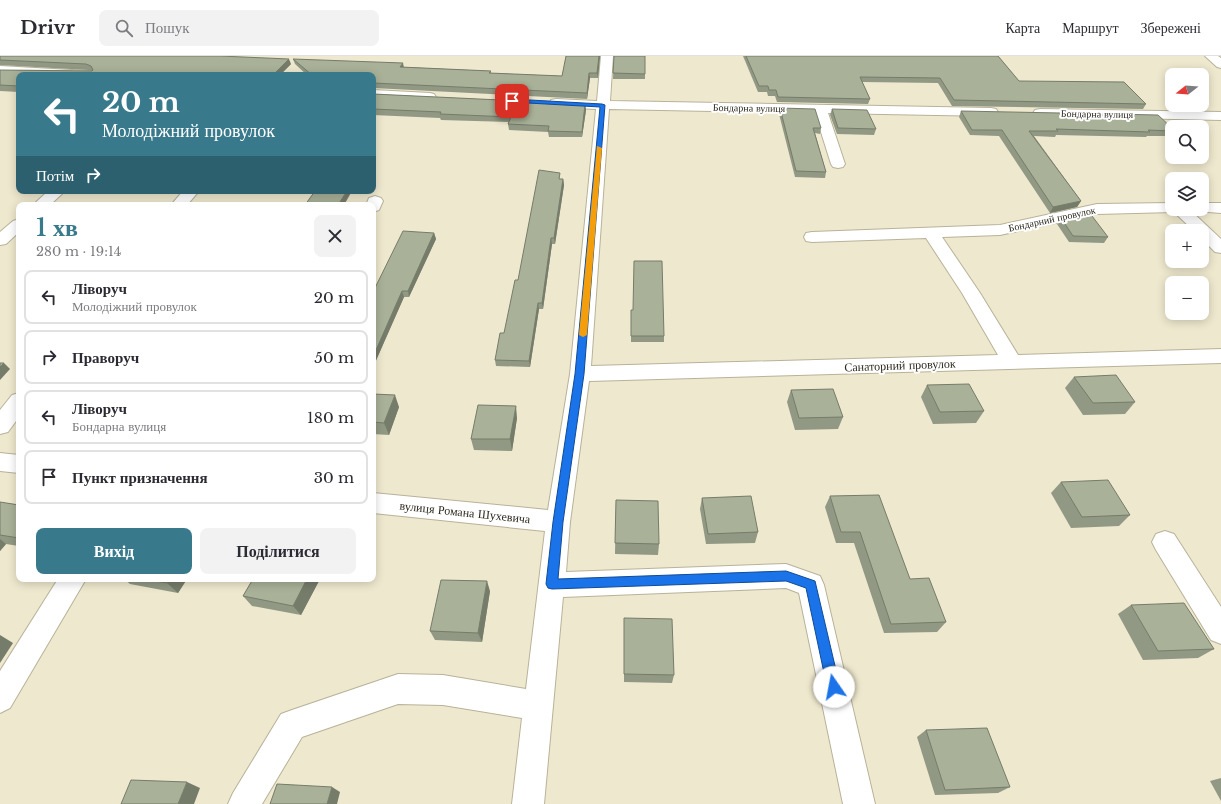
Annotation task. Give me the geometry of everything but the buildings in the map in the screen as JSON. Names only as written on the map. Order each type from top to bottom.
[{"type":"street","points":[[528,804],[558,522],[580,374],[607,56]]},
{"type":"street","points":[[1211,56],[1221,64]]},
{"type":"street","points":[[0,70],[36,72]]},
{"type":"street","points":[[376,94],[445,98]]},
{"type":"street","name":"Бондарна вулиця","points":[[540,102],[602,105],[1001,112]]},
{"type":"street","points":[[820,109],[838,164]]},
{"type":"street","name":"Бондарна вулиця","points":[[1025,112],[1221,116]]},
{"type":"street","points":[[44,202],[54,194]]},
{"type":"street","points":[[182,202],[188,194]]},
{"type":"street","name":"Бондарний провулок","points":[[812,237],[1000,230],[1097,209],[1165,208]]},
{"type":"street","points":[[1209,208],[1221,208]]},
{"type":"street","points":[[1187,216],[1221,248]]},
{"type":"street","points":[[0,240],[16,227]]},
{"type":"street","points":[[931,233],[971,293],[1012,362]]},
{"type":"street","name":"Санаторний провулок","points":[[580,374],[1220,357]]},
{"type":"street","points":[[0,426],[16,405]]},
{"type":"street","points":[[0,462],[16,464]]},
{"type":"street","name":"вулиця Романа Шухевича","points":[[376,503],[558,522]]},
{"type":"street","points":[[1165,542],[1221,631]]},
{"type":"street","points":[[552,584],[786,576],[811,585],[859,804]]},
{"type":"street","points":[[0,698],[71,582]]},
{"type":"street","points":[[244,804],[292,725],[398,689],[443,690],[539,706]]},
{"type":"slow traffic","points":[[583,335],[599,148]]},
{"type":"route","points":[[512,101],[602,105],[580,374],[558,522],[552,584],[786,576],[811,585],[834,687]]}]
